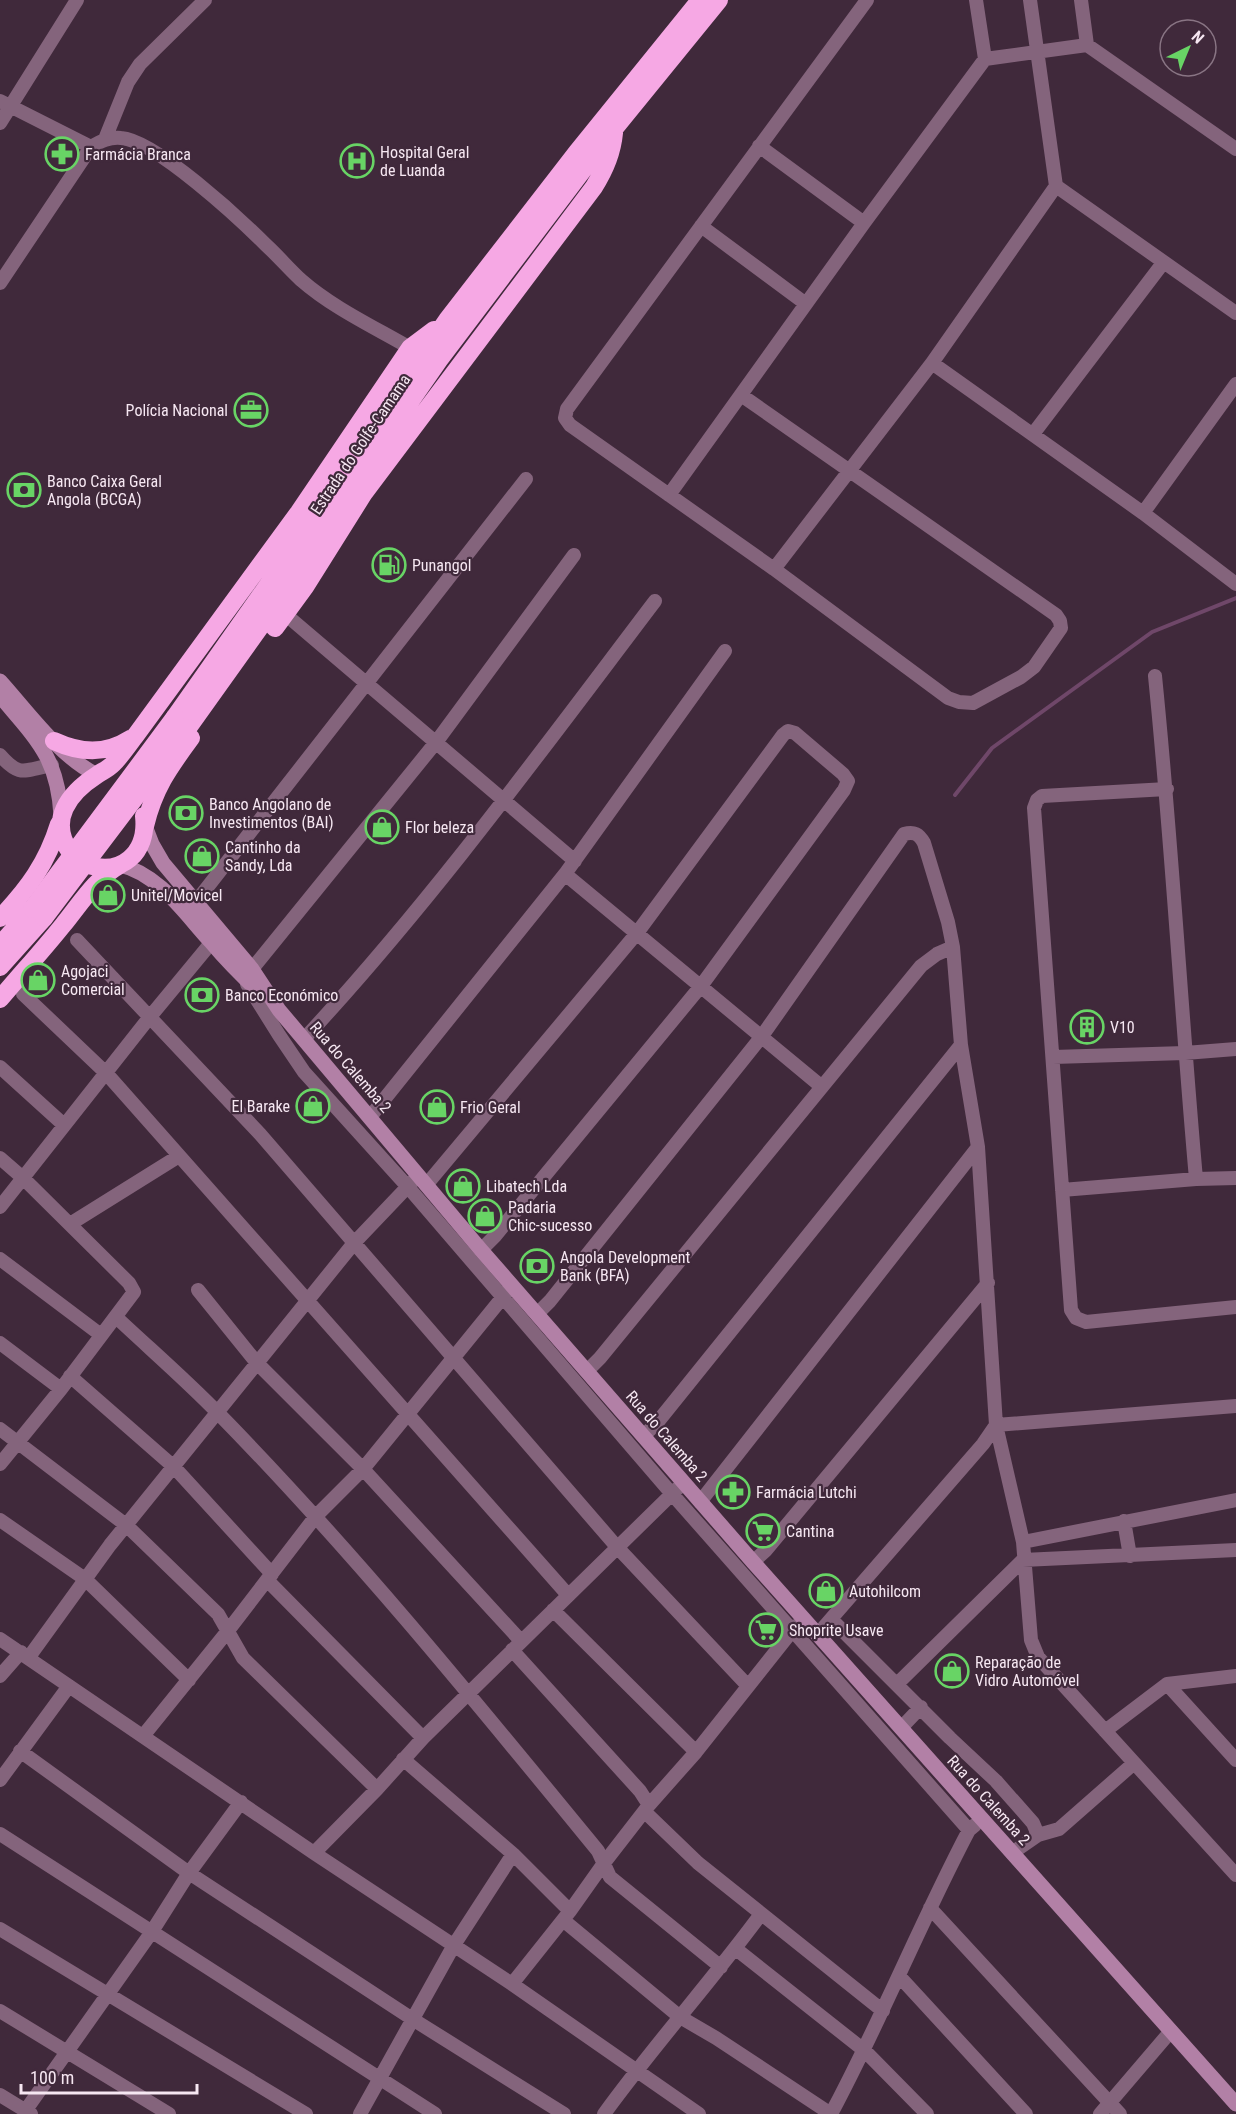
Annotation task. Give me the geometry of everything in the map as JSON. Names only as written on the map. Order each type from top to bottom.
[{"type":"highway","name":"Estrada do Golfe-Camama","points":[[182,722],[373,427],[447,320],[577,152],[700,0]]},
{"type":"highway","name":"Estrada do Golfe-Camama","points":[[38,913],[182,722],[278,602],[439,360],[614,129],[719,0]]},
{"type":"highway","points":[[0,999],[63,926],[88,891],[104,875],[130,859],[139,849],[151,802],[168,771],[285,614],[364,493],[594,187],[606,168],[612,148],[614,129]]},
{"type":"highway","points":[[0,918],[33,881],[54,841],[61,816],[72,797],[114,763],[136,735],[298,512],[404,345],[447,320]]},
{"type":"highway","points":[[54,741],[70,748],[96,752],[111,749],[136,735]]},
{"type":"highway","points":[[97,775],[121,787]]},
{"type":"highway","points":[[136,799],[142,810],[145,826]]},
{"type":"highway","points":[[61,816],[61,834],[70,852]]},
{"type":"highway","points":[[86,864],[105,868],[120,865]]},
{"type":"highway","points":[[0,945],[38,913]]},
{"type":"highway","points":[[0,967],[38,913]]},
{"type":"main road","points":[[0,681],[54,741],[74,760],[97,775]]},
{"type":"main road","points":[[0,696],[42,748],[52,765],[59,793],[61,816]]},
{"type":"main road","points":[[145,826],[163,863],[248,973]]},
{"type":"main road","points":[[120,865],[139,872],[169,896],[212,943],[248,973]]},
{"type":"main road","name":"Rua do Calemba 2","points":[[248,973],[481,1250],[507,1291],[537,1314],[817,1635],[1236,2104]]},
{"type":"street","points":[[0,123],[5,104],[77,0]]},
{"type":"street","points":[[105,139],[128,82],[140,64],[205,0]]},
{"type":"street","points":[[741,395],[1056,615],[1061,628],[1034,667],[1021,677],[974,703],[959,702],[948,698],[774,569],[570,425],[565,418],[567,410],[867,0]]},
{"type":"street","points":[[976,0],[985,60]]},
{"type":"street","points":[[774,569],[932,363],[1056,186],[1030,0]]},
{"type":"street","points":[[1081,0],[1087,45]]},
{"type":"street","points":[[669,495],[864,223],[985,60],[1087,45],[1236,149]]},
{"type":"street","points":[[5,104],[91,147]]},
{"type":"street","points":[[0,283],[91,147],[105,139],[121,138],[136,142],[171,163],[320,295],[404,345]]},
{"type":"street","points":[[759,147],[864,223]]},
{"type":"street","points":[[1056,186],[1236,313]]},
{"type":"street","points":[[701,226],[806,304]]},
{"type":"street","points":[[1033,434],[1163,263]]},
{"type":"street","points":[[932,363],[1143,513],[1236,584]]},
{"type":"street","points":[[1143,513],[1236,384]]},
{"type":"street","points":[[195,903],[526,479]]},
{"type":"street","points":[[574,555],[437,741],[248,973],[279,1035],[304,1072],[408,1187],[507,1291],[672,1494],[969,1830]]},
{"type":"street","points":[[304,1039],[365,972],[505,800],[655,601]]},
{"type":"street","points":[[285,614],[437,741],[575,861]]},
{"type":"street","points":[[370,1117],[575,861],[725,651]]},
{"type":"street","points":[[1155,676],[1167,789],[1196,1179]]},
{"type":"street","points":[[0,1676],[25,1654],[126,1525],[354,1244],[408,1187],[423,1179],[637,933],[783,735],[788,731],[795,733],[843,774],[848,781],[844,790],[701,986],[481,1250]]},
{"type":"street","points":[[0,755],[18,771],[52,765]]},
{"type":"street","points":[[1167,789],[1042,796],[1037,800],[1034,808],[1071,1310],[1076,1318],[1086,1322],[1236,1307]]},
{"type":"street","points":[[537,1314],[550,1301],[762,1036],[904,834],[911,832],[920,835],[948,922],[953,947],[961,1045],[978,1147],[996,1425],[1023,1542],[1031,1640],[1038,1658],[1236,1875]]},
{"type":"street","points":[[565,874],[822,1087]]},
{"type":"street","points":[[77,940],[260,1134],[617,1547],[748,1686]]},
{"type":"street","points":[[0,1207],[149,1018],[212,943]]},
{"type":"street","points":[[587,1371],[600,1359],[921,966],[937,954],[953,947]]},
{"type":"street","points":[[23,994],[106,1073],[568,1595]]},
{"type":"street","points":[[643,1436],[656,1424],[961,1045]]},
{"type":"street","points":[[1053,1058],[1236,1049]]},
{"type":"street","points":[[0,1067],[64,1125]]},
{"type":"street","points":[[700,1502],[978,1147]]},
{"type":"street","points":[[70,1224],[179,1156]]},
{"type":"street","points":[[0,1158],[70,1224],[129,1283],[134,1292],[61,1389],[0,1464]]},
{"type":"street","points":[[1062,1190],[1196,1179],[1236,1179]]},
{"type":"street","points":[[0,1259],[101,1335]]},
{"type":"street","points":[[753,1562],[766,1550],[988,1283]]},
{"type":"street","points":[[198,1290],[257,1363],[363,1469],[517,1645],[640,1791],[647,1809],[698,1863],[883,2011]]},
{"type":"street","points":[[143,1736],[316,1516],[363,1469],[507,1291]]},
{"type":"street","points":[[116,1317],[218,1413],[316,1516],[469,1693],[598,1851],[610,1877],[721,1967]]},
{"type":"street","points":[[0,1342],[61,1389]]},
{"type":"street","points":[[70,1376],[174,1467],[270,1577],[423,1738]]},
{"type":"street","points":[[996,1425],[1236,1406]]},
{"type":"street","points":[[817,1635],[983,1444],[996,1425]]},
{"type":"street","points":[[0,1429],[126,1525],[218,1614],[243,1658],[377,1789]]},
{"type":"street","points":[[314,1853],[423,1738],[684,1483]]},
{"type":"street","points":[[1023,1542],[1236,1500]]},
{"type":"street","points":[[0,1520],[85,1579],[189,1680]]},
{"type":"street","points":[[1124,1521],[1130,1556]]},
{"type":"street","points":[[897,1684],[1023,1560],[1236,1550]]},
{"type":"street","points":[[553,1610],[696,1752]]},
{"type":"street","points":[[512,1984],[567,1915],[604,1863],[803,1618]]},
{"type":"street","points":[[832,1620],[996,1781],[1032,1823],[1038,1835]]},
{"type":"street","points":[[0,1639],[314,1853],[512,1984],[699,2114]]},
{"type":"street","points":[[1105,1731],[1167,1684],[1236,1676]]},
{"type":"street","points":[[1167,1684],[1236,1760]]},
{"type":"street","points":[[2,1775],[69,1686]]},
{"type":"street","points":[[901,1728],[921,1707]]},
{"type":"street","points":[[20,1751],[189,1873],[414,2020],[564,2114]]},
{"type":"street","points":[[403,1760],[513,1854],[567,1915],[680,2017],[716,2037],[831,2114],[865,2051],[930,1908],[969,1830],[981,1819]]},
{"type":"street","points":[[1012,1853],[1038,1835],[1059,1829],[1133,1764]]},
{"type":"street","points":[[0,2095],[27,2113],[66,2051],[241,1802]]},
{"type":"street","points":[[0,1834],[435,2114]]},
{"type":"street","points":[[360,2114],[454,1945],[513,1854]]},
{"type":"street","points":[[930,1908],[1105,2109],[1120,2114]]},
{"type":"street","points":[[604,2114],[636,2070],[736,1949],[761,1914]]},
{"type":"street","points":[[0,1929],[306,2114]]},
{"type":"street","points":[[736,1949],[865,2051],[927,2114]]},
{"type":"street","points":[[899,1976],[1026,2114]]},
{"type":"street","points":[[0,2011],[169,2114]]},
{"type":"street","points":[[1105,2109],[1171,2031]]},
{"type":"waterway","points":[[955,795],[992,748],[1152,632],[1236,598]]},
{"type":"place","name":"Farmácia Branca","points":[[62,154]]},
{"type":"place","name":"Hospital Geral de Luanda","points":[[357,161]]},
{"type":"place","name":"Polícia Nacional","points":[[251,410]]},
{"type":"place","name":"Banco Caixa Geral Angola (BCGA)","points":[[24,490]]},
{"type":"place","name":"Punangol","points":[[389,565]]},
{"type":"place","name":"Banco Angolano de Investimentos (BAI)","points":[[186,813]]},
{"type":"place","name":"Flor beleza","points":[[382,827]]},
{"type":"place","name":"Cantinho da Sandy, Lda","points":[[202,856]]},
{"type":"place","name":"Unitel/Movicel","points":[[108,895]]},
{"type":"place","name":"Agojaci Comercial","points":[[38,980]]},
{"type":"place","name":"Banco Económico","points":[[202,995]]},
{"type":"place","name":"V10","points":[[1087,1027]]},
{"type":"place","name":"El Barake","points":[[313,1106]]},
{"type":"place","name":"Frio Geral","points":[[437,1107]]},
{"type":"place","name":"Libatech Lda","points":[[463,1186]]},
{"type":"place","name":"Padaria Chic-sucesso","points":[[485,1216]]},
{"type":"place","name":"Angola Development Bank (BFA)","points":[[537,1266]]},
{"type":"place","name":"Farmácia Lutchi","points":[[733,1492]]},
{"type":"place","name":"Cantina","points":[[763,1531]]},
{"type":"place","name":"Autohilcom","points":[[826,1591]]},
{"type":"place","name":"Shoprite Usave","points":[[766,1630]]},
{"type":"place","name":"Reparação de Vidro Automóvel","points":[[952,1671]]}]
